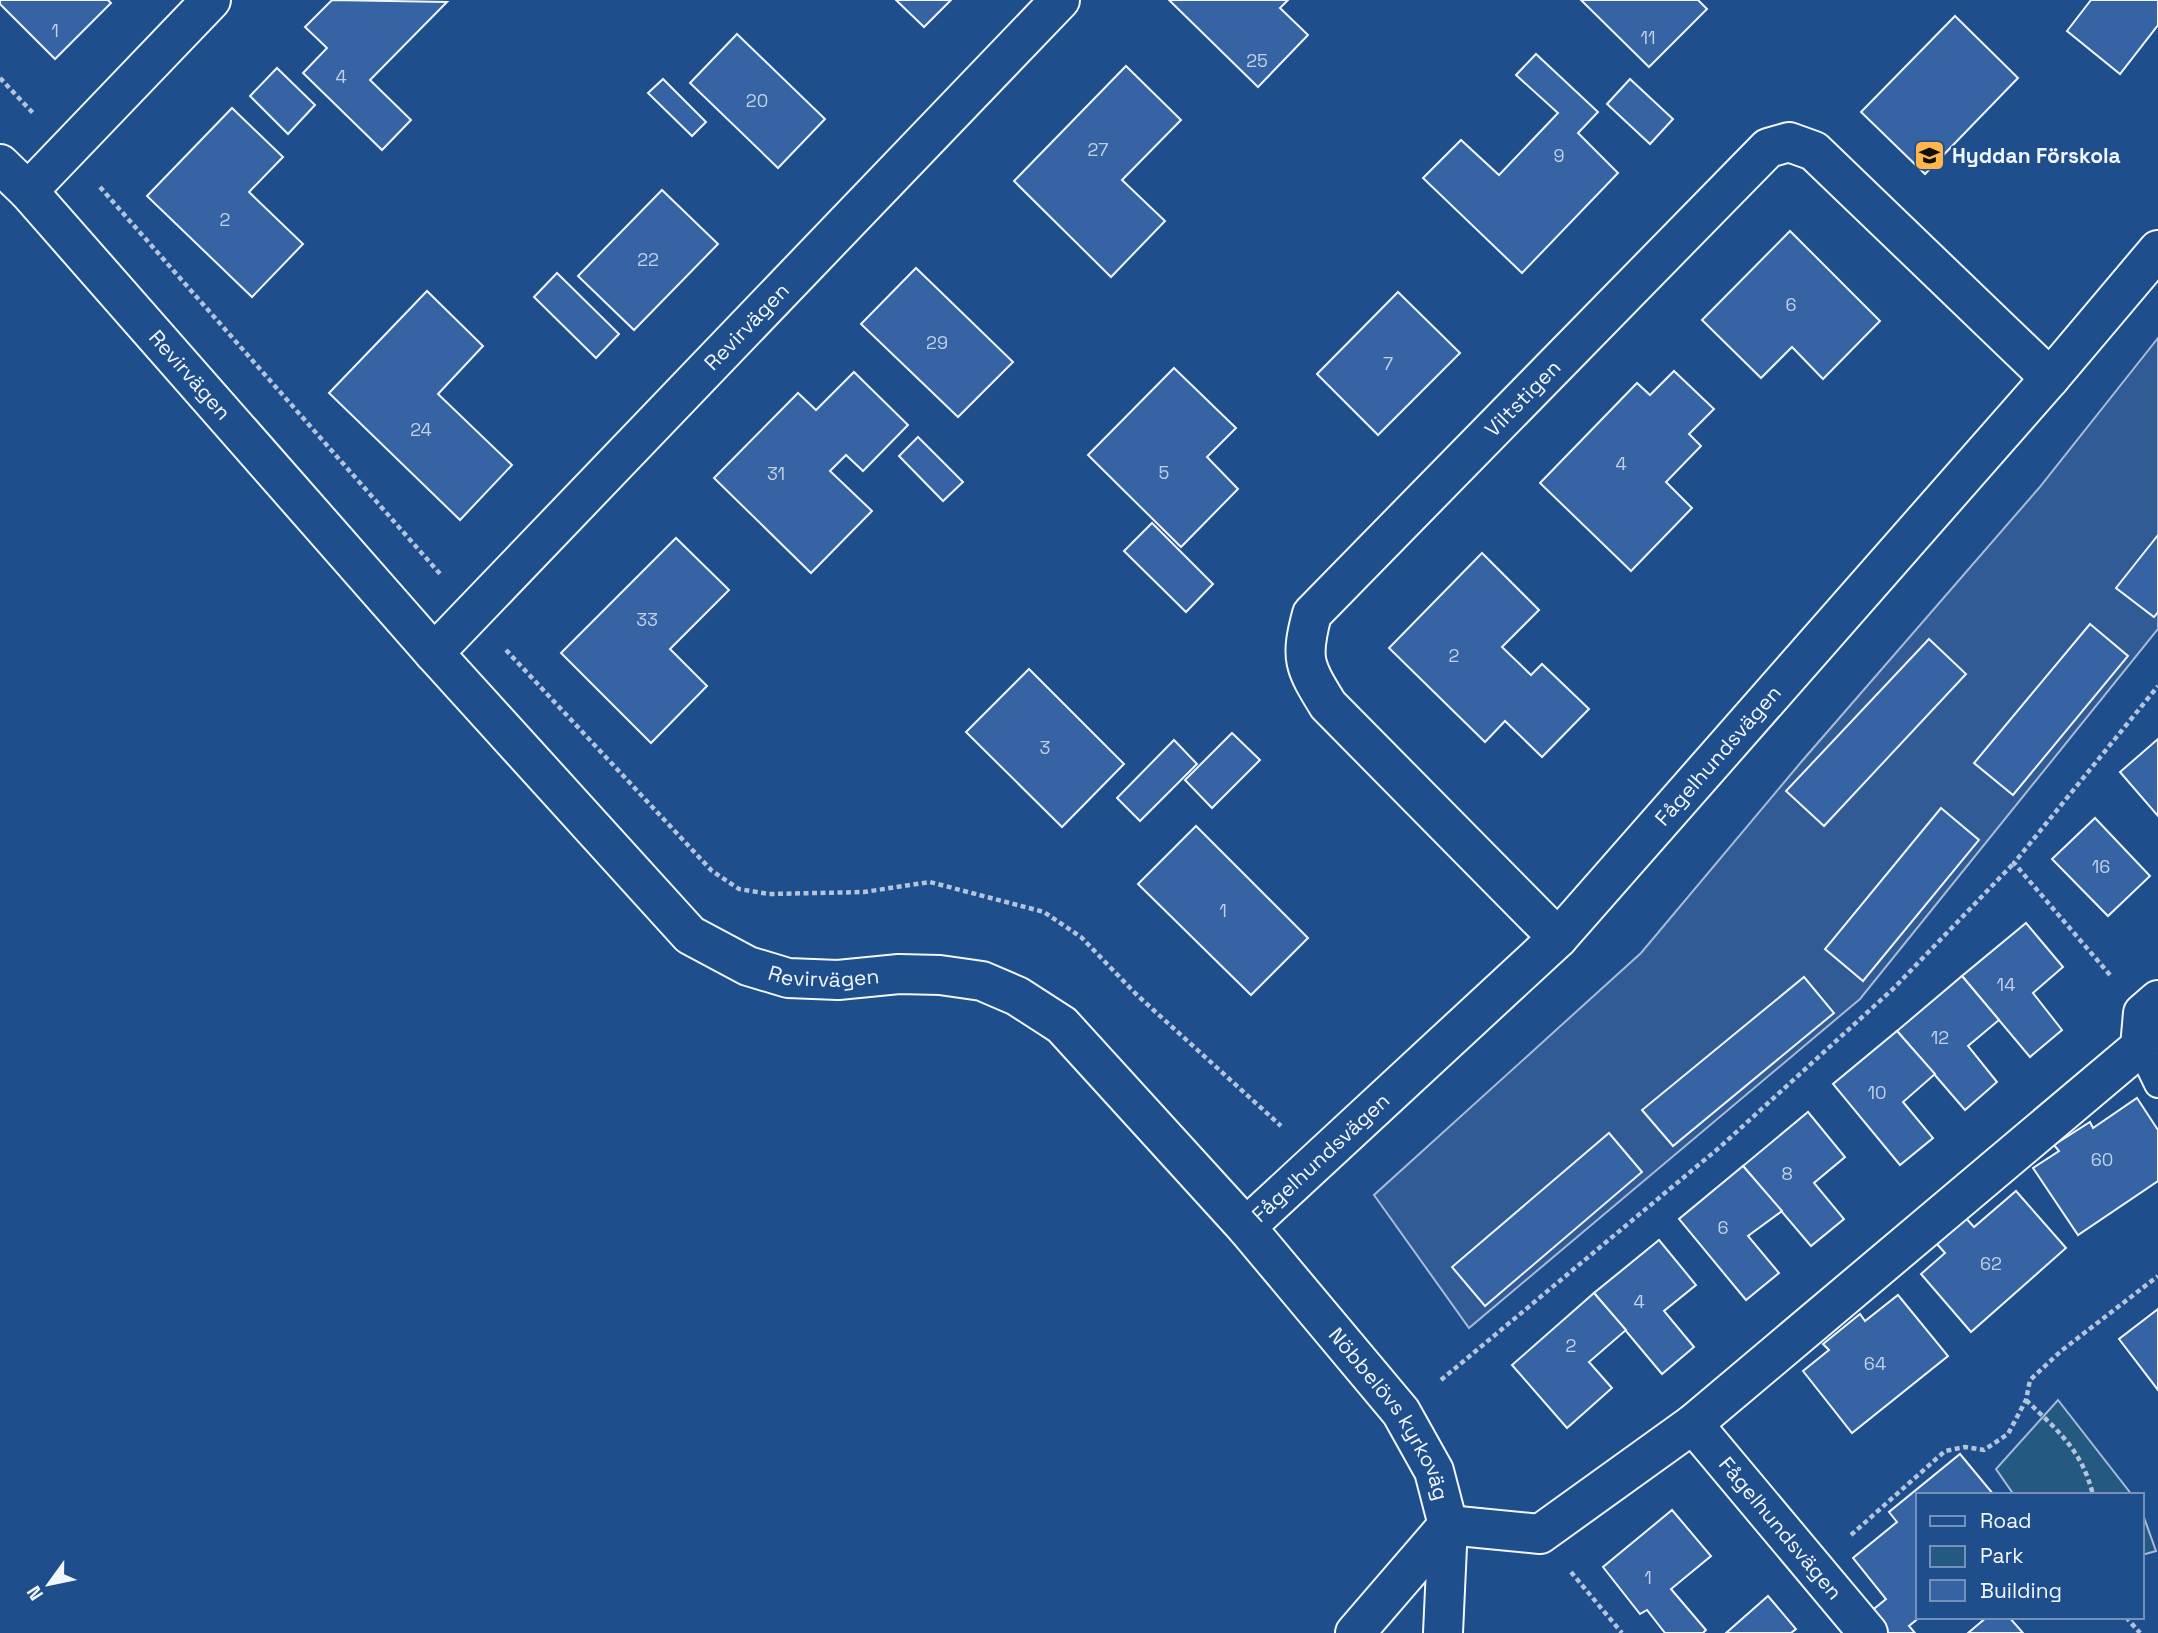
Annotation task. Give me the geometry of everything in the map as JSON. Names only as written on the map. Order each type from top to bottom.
[{"type":"street","points":[[28,191],[211,0]]},
{"type":"street","name":"Revirvägen","points":[[434,653],[1060,0]]},
{"type":"street","name":"Viltstigen","points":[[1558,939],[1328,705],[1307,671],[1304,644],[1312,614],[1768,148],[1789,142],[1814,151],[2050,378]]},
{"type":"street","name":"Revirvägen","points":[[0,164],[28,191],[434,653],[690,934],[748,966],[788,978],[838,980],[899,974],[940,975],[982,981],[1017,996],[1062,1025],[1246,1227]]},
{"type":"street","name":"Fågelhundsvägen","points":[[1246,1227],[1558,939],[2050,378],[2158,250]]},
{"type":"street","points":[[1355,1633],[1448,1525],[1539,1534],[1693,1424],[2147,1020]]},
{"type":"street","name":"Nöbbelövs kyrkoväg","points":[[1246,1227],[1401,1412],[1434,1471],[1448,1525],[1443,1633]]},
{"type":"street","name":"Fågelhundsvägen","points":[[1693,1424],[1868,1633]]},
{"type":"lane","points":[[2147,1020],[2158,1084]]},
{"type":"path","points":[[0,78],[67,150],[583,736],[712,871],[739,889],[769,894],[864,891],[930,882],[1044,912],[1081,937],[1137,995],[1318,1160]]},
{"type":"path","points":[[1401,1412],[1720,1147],[1894,988],[2014,863],[2158,686]]},
{"type":"path","points":[[2014,863],[2147,1020]]},
{"type":"path","points":[[1814,1568],[1945,1451],[1965,1447],[1984,1450],[2008,1434],[2026,1400],[2030,1380],[2062,1351],[2158,1276]]},
{"type":"path","points":[[2026,1400],[2070,1442],[2087,1469],[2093,1493]]},
{"type":"path","points":[[1539,1534],[1622,1633]]},
{"type":"path","points":[[2128,1619],[2140,1633]]},
{"type":"green space","points":[[2058,1400],[2130,1493],[2013,1493],[1996,1469]]},
{"type":"green space","points":[[2144,1518],[2156,1551],[2144,1554]]},
{"type":"shaded area","points":[[2158,338],[2158,629],[1860,999],[1469,1328],[1374,1195],[1641,953],[1802,761],[2039,488]]},
{"type":"building","points":[[0,0],[108,0],[111,3],[55,59],[0,4]]},
{"type":"building","points":[[332,0],[447,2],[370,80],[411,120],[382,150],[303,73],[327,48],[305,27]]},
{"type":"building","points":[[896,0],[951,0],[924,27]]},
{"type":"building","points":[[1169,0],[1288,0],[1280,8],[1308,35],[1258,87]]},
{"type":"building","points":[[1581,0],[1698,0],[1707,9],[1649,67]]},
{"type":"building","points":[[2091,0],[2158,0],[2158,25],[2120,74],[2067,31]]},
{"type":"building","points":[[1955,16],[2018,78],[1925,174],[1861,112]]},
{"type":"building","points":[[737,34],[825,119],[778,168],[690,83]]},
{"type":"building","points":[[1536,54],[1598,112],[1578,133],[1618,173],[1522,273],[1423,178],[1461,140],[1499,175],[1558,113],[1516,75]]},
{"type":"building","points":[[1126,66],[1181,120],[1122,180],[1165,221],[1111,277],[1014,181]]},
{"type":"building","points":[[277,68],[315,105],[288,134],[250,96]]},
{"type":"building","points":[[663,79],[706,122],[692,136],[648,93]]},
{"type":"building","points":[[1630,79],[1673,119],[1650,144],[1607,104]]},
{"type":"building","points":[[232,108],[283,157],[249,192],[303,244],[252,297],[147,196]]},
{"type":"building","points":[[662,190],[718,244],[634,330],[578,276]]},
{"type":"building","points":[[1790,231],[1880,321],[1823,379],[1792,347],[1761,378],[1702,320]]},
{"type":"building","points":[[916,268],[1013,362],[958,417],[861,324]]},
{"type":"building","points":[[557,273],[619,334],[596,358],[534,297]]},
{"type":"building","points":[[427,291],[483,346],[438,394],[512,465],[460,520],[329,393]]},
{"type":"building","points":[[1398,292],[1460,353],[1378,435],[1317,374]]},
{"type":"building","points":[[1174,368],[1236,428],[1207,457],[1238,489],[1181,547],[1088,455]]},
{"type":"building","points":[[1674,371],[1714,409],[1689,434],[1701,446],[1666,482],[1692,508],[1631,571],[1540,483],[1637,383],[1650,395]]},
{"type":"building","points":[[854,372],[908,425],[863,471],[846,455],[830,471],[872,511],[811,573],[714,478],[798,393],[816,410]]},
{"type":"building","points":[[918,437],[963,482],[943,501],[899,456]]},
{"type":"building","points":[[1152,523],[1213,584],[1186,612],[1124,551]]},
{"type":"building","points":[[2158,535],[2158,612],[2154,617],[2116,588]]},
{"type":"building","points":[[676,538],[729,590],[670,649],[707,686],[651,743],[561,653]]},
{"type":"building","points":[[1482,553],[1539,610],[1502,647],[1531,675],[1542,664],[1589,709],[1542,757],[1505,721],[1485,742],[1389,648]]},
{"type":"building","points":[[2090,624],[2128,656],[2013,795],[1974,763]]},
{"type":"building","points":[[1929,639],[1966,674],[1824,826],[1786,791]]},
{"type":"building","points":[[1029,669],[1124,764],[1062,827],[966,732]]},
{"type":"building","points":[[1232,733],[1260,760],[1212,808],[1185,780]]},
{"type":"building","points":[[2158,739],[2158,816],[2120,772]]},
{"type":"building","points":[[1174,740],[1197,764],[1140,821],[1117,798]]},
{"type":"building","points":[[1941,808],[1979,840],[1863,981],[1825,949]]},
{"type":"building","points":[[2095,818],[2150,876],[2108,916],[2052,859]]},
{"type":"building","points":[[1196,826],[1308,938],[1251,995],[1138,884]]},
{"type":"building","points":[[2026,923],[2063,967],[2033,993],[2062,1030],[2030,1057],[1962,976]]},
{"type":"building","points":[[1962,976],[1999,1020],[1968,1046],[1997,1082],[1965,1110],[1897,1031]]},
{"type":"building","points":[[1804,977],[1834,1013],[1673,1146],[1642,1110]]},
{"type":"building","points":[[1897,1031],[1935,1074],[1903,1102],[1933,1138],[1900,1165],[1833,1084]]},
{"type":"building","points":[[2137,1098],[2158,1130],[2158,1181],[2078,1235],[2033,1168],[2059,1151],[2054,1145],[2090,1122],[2093,1128]]},
{"type":"building","points":[[1808,1112],[1845,1157],[1814,1183],[1844,1219],[1811,1246],[1743,1166]]},
{"type":"building","points":[[1609,1133],[1642,1172],[1485,1306],[1452,1267]]},
{"type":"building","points":[[1743,1166],[1782,1211],[1748,1236],[1779,1273],[1746,1300],[1679,1219]]},
{"type":"building","points":[[2016,1191],[2066,1248],[1971,1332],[1921,1274],[1945,1253],[1936,1243],[1965,1217],[1974,1227]]},
{"type":"building","points":[[1659,1240],[1696,1285],[1664,1311],[1694,1347],[1662,1374],[1594,1293]]},
{"type":"building","points":[[1594,1293],[1626,1330],[1589,1362],[1612,1388],[1567,1428],[1512,1365]]},
{"type":"building","points":[[1898,1295],[1948,1356],[1852,1433],[1803,1371],[1829,1350],[1823,1344],[1860,1314],[1865,1321]]},
{"type":"building","points":[[2158,1309],[2158,1390],[2119,1339]]},
{"type":"building","points":[[1960,1454],[1992,1493],[1916,1493],[1918,1619],[1909,1626],[1915,1633],[1886,1633],[1869,1613],[1886,1599],[1853,1558],[1897,1522],[1889,1512]]},
{"type":"building","points":[[1672,1510],[1711,1556],[1671,1589],[1706,1630],[1703,1633],[1665,1633],[1647,1610],[1640,1614],[1603,1567]]},
{"type":"building","points":[[1768,1596],[1796,1629],[1791,1633],[1726,1633]]},
{"type":"building","points":[[1985,1619],[2011,1619],[2023,1633],[1968,1633]]},
{"type":"place","name":"Hyddan Förskola","points":[[1929,156]]}]
